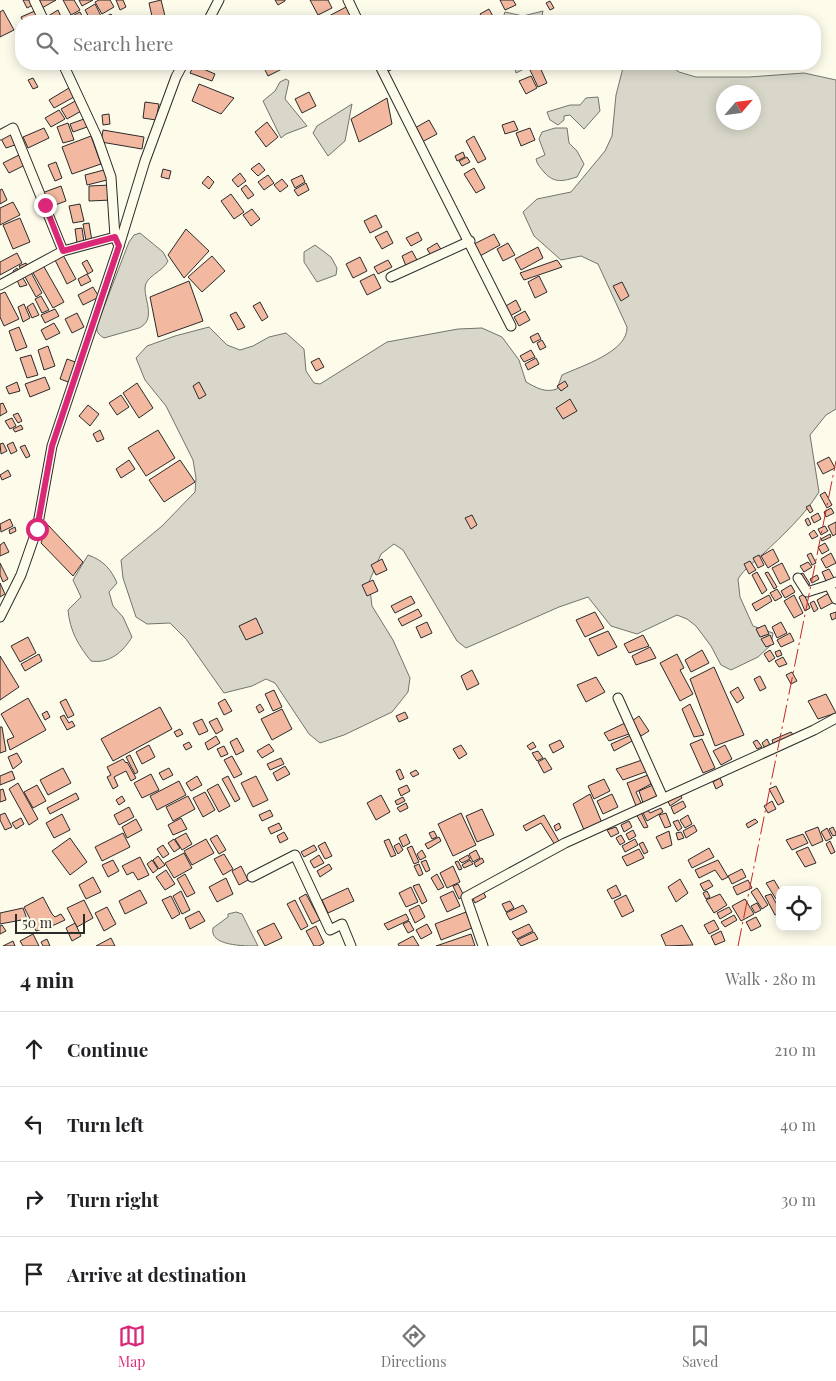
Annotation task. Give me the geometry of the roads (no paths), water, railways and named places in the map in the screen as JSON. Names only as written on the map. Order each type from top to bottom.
[{"type":"street","points":[[34,0],[41,15]]},
{"type":"street","points":[[211,15],[219,0]]},
{"type":"street","points":[[348,0],[355,15]]},
{"type":"street","points":[[65,70],[97,137],[111,177],[117,241]]},
{"type":"street","points":[[0,617],[21,575],[37,529],[52,446],[117,241],[180,70]]},
{"type":"street","points":[[382,70],[470,241],[511,326]]},
{"type":"street","points":[[0,135],[13,128],[63,251]]},
{"type":"street","points":[[0,285],[63,251],[117,241]]},
{"type":"street","points":[[391,277],[470,241]]},
{"type":"street","points":[[798,578],[807,592],[832,584],[836,599]]},
{"type":"street","points":[[618,698],[663,798]]},
{"type":"street","points":[[483,946],[466,897],[565,843],[814,730],[836,718]]},
{"type":"street","points":[[252,877],[296,855],[330,930],[342,924],[351,946]]}]
